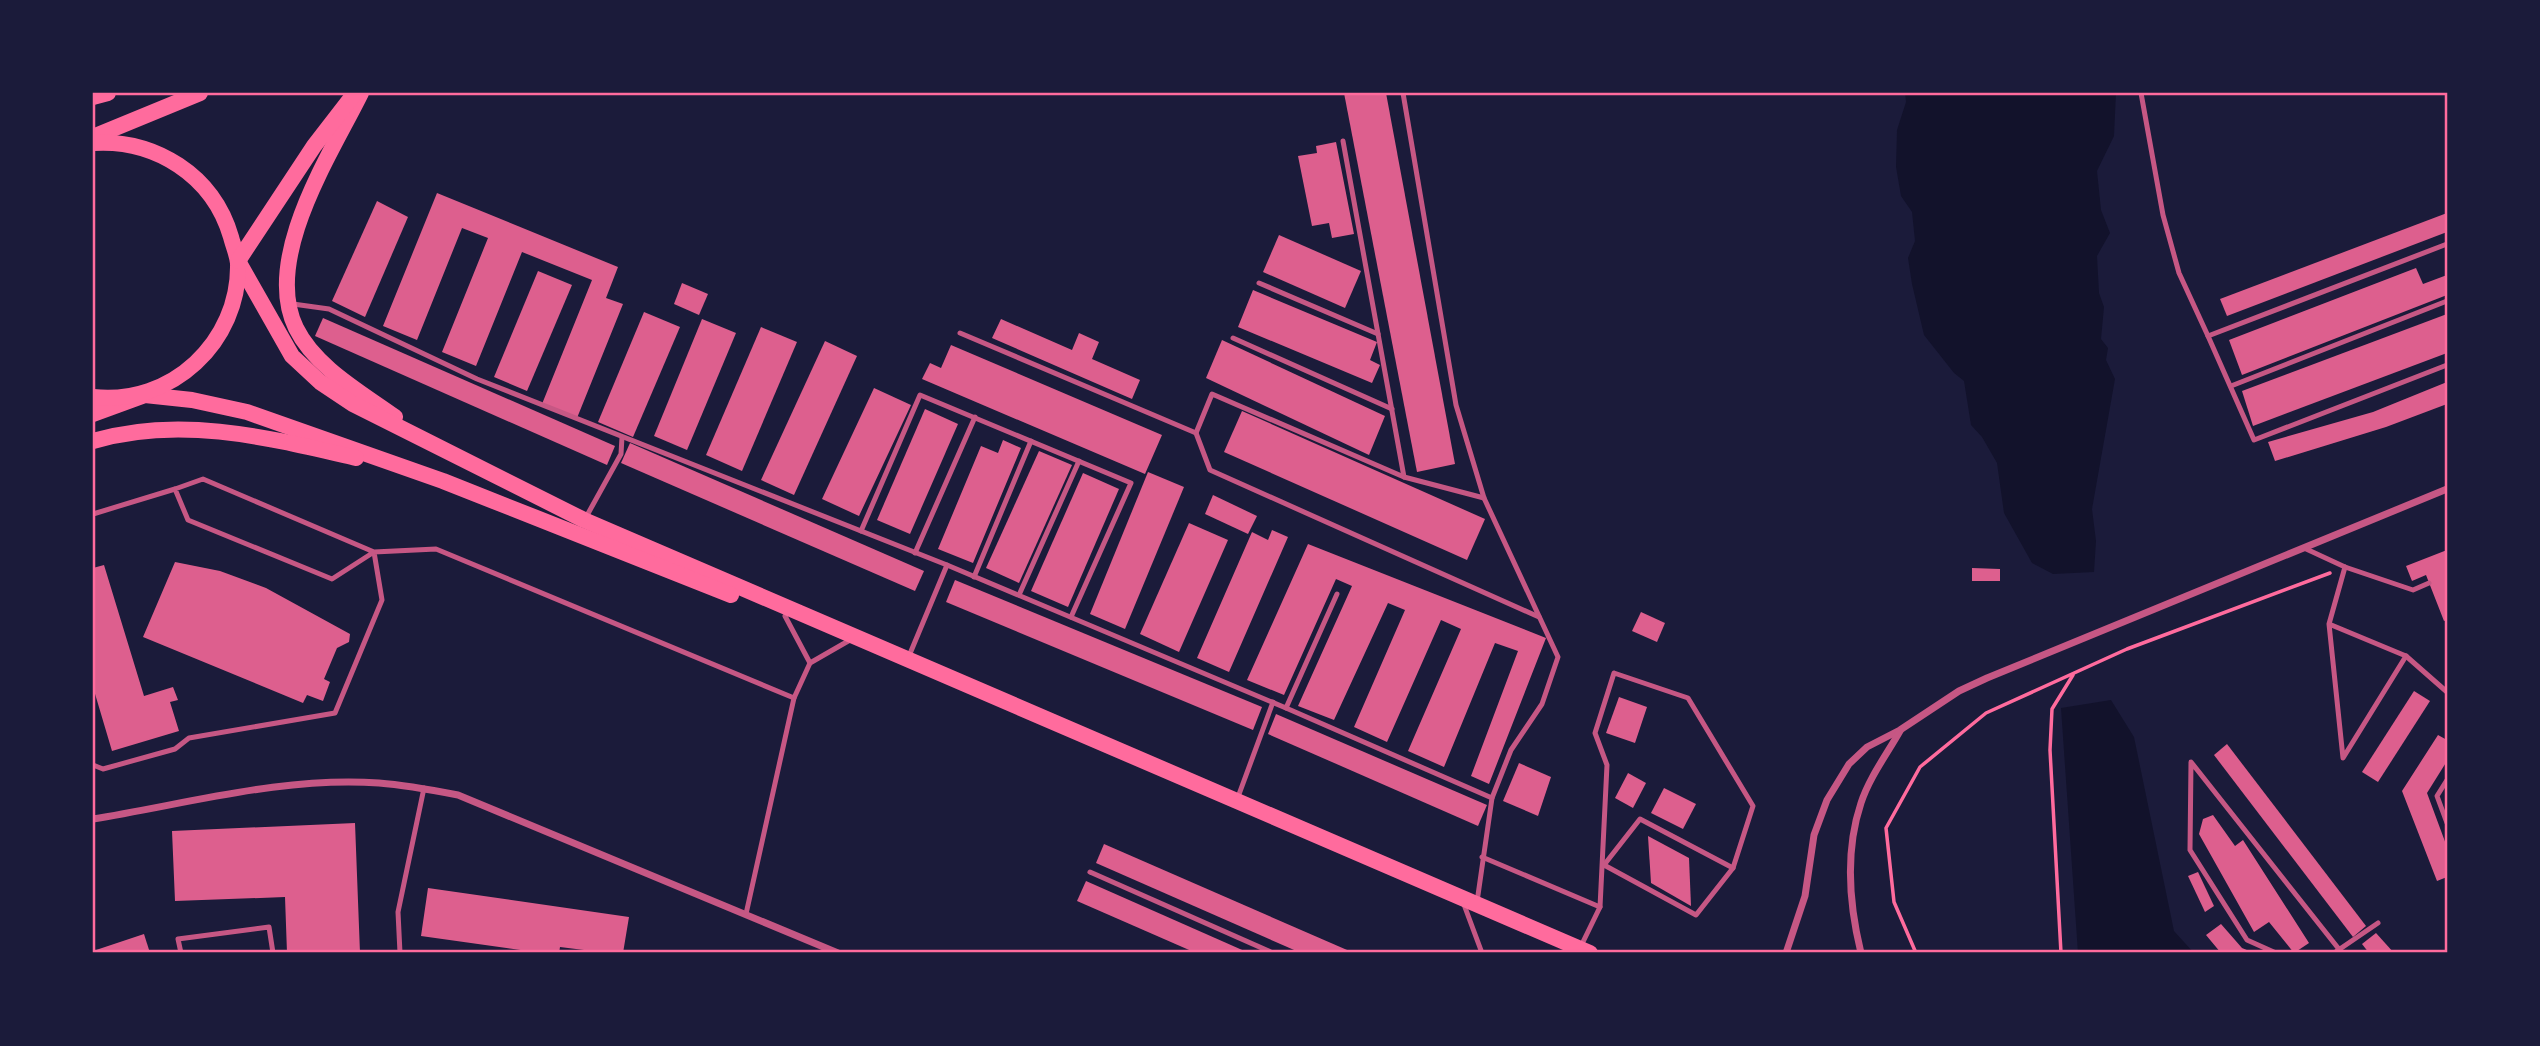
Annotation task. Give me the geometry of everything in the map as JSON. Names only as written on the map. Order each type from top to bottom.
[{"type":"main road","points":[[93,96],[108,93]]},
{"type":"main road","points":[[93,140],[200,93]]},
{"type":"main road","points":[[93,414],[145,395],[184,374],[209,350],[226,320],[238,261],[314,146],[355,93]]},
{"type":"main road","points":[[361,93],[302,212],[291,252],[290,303],[296,328],[312,350],[343,379],[440,449]]},
{"type":"main road","points":[[93,140],[115,141],[147,148],[173,160],[195,177],[214,199],[227,224],[238,261],[292,356],[353,404],[584,520],[1585,951]]},
{"type":"main road","points":[[93,397],[107,399],[145,395],[192,400],[247,412],[330,439],[785,616],[908,660]]},
{"type":"main road","points":[[93,441],[153,430],[233,432],[408,470]]},
{"type":"street","points":[[1786,953],[1805,897],[1814,835],[1827,800],[1849,764],[1867,747],[1900,730],[1941,702],[1987,678],[2447,489]]},
{"type":"street","points":[[1861,953],[1851,898],[1850,857],[1861,802],[1900,730]]},
{"type":"street","points":[[93,819],[285,786],[376,783],[424,788],[458,795],[838,953]]},
{"type":"lane","points":[[1403,93],[1456,405],[1484,498],[1558,657],[1542,704],[1511,750],[1492,798],[1482,858],[1469,902],[1482,953]]},
{"type":"lane","points":[[2141,93],[2163,215],[2179,273],[2253,440],[2447,365]]},
{"type":"lane","points":[[1343,141],[1404,477]]},
{"type":"lane","points":[[2208,336],[2447,244]]},
{"type":"lane","points":[[1259,283],[1378,334]]},
{"type":"lane","points":[[2231,386],[2447,301]]},
{"type":"lane","points":[[290,303],[328,309],[477,379],[974,576],[1492,798]]},
{"type":"lane","points":[[960,333],[1196,433]]},
{"type":"lane","points":[[1233,338],[1392,409]]},
{"type":"lane","points":[[1484,498],[1404,477],[1212,394],[1196,433],[1210,470],[1539,618]]},
{"type":"lane","points":[[861,531],[920,395],[975,417],[1131,483],[1071,617]]},
{"type":"lane","points":[[915,552],[975,417]]},
{"type":"lane","points":[[584,520],[621,454],[622,437]]},
{"type":"lane","points":[[974,576],[1031,441]]},
{"type":"lane","points":[[1019,595],[1079,461]]},
{"type":"lane","points":[[93,514],[203,479],[374,552],[436,550],[794,698]]},
{"type":"lane","points":[[175,489],[188,520],[332,579],[374,552]]},
{"type":"lane","points":[[2304,548],[2345,567],[2413,590],[2429,583]]},
{"type":"lane","points":[[93,765],[103,769],[175,749],[189,738],[335,713],[382,600],[374,552]]},
{"type":"lane","points":[[908,660],[947,565]]},
{"type":"lane","points":[[2345,567],[2329,624],[2343,758],[2406,656]]},
{"type":"lane","points":[[1286,708],[1337,594]]},
{"type":"lane","points":[[785,616],[810,663]]},
{"type":"lane","points":[[2329,624],[2406,656],[2447,692]]},
{"type":"lane","points":[[746,914],[794,698],[810,663],[850,640]]},
{"type":"lane","points":[[1585,951],[1600,907],[1604,865],[1607,765],[1595,733],[1614,673],[1688,698],[1753,806],[1733,868],[1696,915],[1604,865]]},
{"type":"lane","points":[[1236,802],[1273,702]]},
{"type":"lane","points":[[2276,953],[2247,940],[2190,850],[2191,762],[2339,953],[2378,923]]},
{"type":"lane","points":[[2447,780],[2437,796],[2447,822]]},
{"type":"lane","points":[[400,953],[398,912],[424,788]]},
{"type":"lane","points":[[1604,865],[1640,819],[1733,868]]},
{"type":"lane","points":[[1482,858],[1600,907]]},
{"type":"lane","points":[[1090,872],[1273,953]]},
{"type":"lane","points":[[181,953],[178,939],[269,927],[273,953]]},
{"type":"path","points":[[1916,953],[1894,902],[1886,828],[1920,767],[1986,713],[2127,649],[2345,567]]},
{"type":"path","points":[[2062,953],[2050,750],[2052,709],[2075,673]]},
{"type":"shaded area","points":[[1905,93],[2116,93],[2114,136],[2097,171],[2101,210],[2110,233],[2097,256],[2099,293],[2104,307],[2101,339],[2108,348],[2106,360],[2115,379],[2092,509],[2096,541],[2094,572],[2053,574],[2032,563],[2004,513],[1997,463],[1982,437],[1971,425],[1964,381],[1954,373],[1924,335],[1908,258],[1915,241],[1912,212],[1901,196],[1896,167],[1897,130],[1906,102]]},
{"type":"shaded area","points":[[2111,700],[2134,737],[2174,931],[2194,953],[2078,953],[2061,708]]},
{"type":"building","points":[[1344,93],[1386,93],[1455,464],[1417,472]]},
{"type":"building","points":[[1336,142],[1354,234],[1332,238],[1329,223],[1312,226],[1298,156],[1317,153],[1316,146]]},
{"type":"building","points":[[437,193],[618,267],[606,298],[623,304],[577,418],[542,404],[592,280],[522,252],[476,366],[442,352],[488,238],[462,228],[417,340],[383,326]]},
{"type":"building","points":[[377,201],[408,217],[365,317],[332,301]]},
{"type":"building","points":[[2447,213],[2447,232],[2227,316],[2220,299]]},
{"type":"building","points":[[1279,235],[1361,271],[1345,308],[1263,272]]},
{"type":"building","points":[[2416,268],[2423,284],[2447,275],[2447,295],[2242,375],[2229,340]]},
{"type":"building","points":[[538,271],[572,285],[527,391],[494,377]]},
{"type":"building","points":[[682,283],[708,294],[699,315],[674,304]]},
{"type":"building","points":[[1253,290],[1377,342],[1370,360],[1380,365],[1372,383],[1238,327]]},
{"type":"building","points":[[644,312],[680,327],[633,437],[598,422]]},
{"type":"building","points":[[2447,314],[2447,353],[2253,426],[2242,391]]},
{"type":"building","points":[[323,318],[615,446],[607,465],[315,336]]},
{"type":"building","points":[[702,319],[736,333],[687,450],[654,436]]},
{"type":"building","points":[[1001,319],[1072,350],[1079,333],[1099,342],[1092,359],[1140,380],[1132,399],[992,338]]},
{"type":"building","points":[[761,327],[797,342],[742,471],[706,455]]},
{"type":"building","points":[[1222,340],[1385,416],[1369,455],[1206,378]]},
{"type":"building","points":[[825,341],[857,356],[794,495],[761,480]]},
{"type":"building","points":[[951,345],[1162,435],[1145,474],[922,379],[930,363],[941,368]]},
{"type":"building","points":[[2447,382],[2447,404],[2386,427],[2275,461],[2268,442],[2373,412]]},
{"type":"building","points":[[874,388],[911,405],[859,516],[822,499]]},
{"type":"building","points":[[925,409],[958,424],[910,534],[877,520]]},
{"type":"building","points":[[1242,411],[1485,519],[1467,560],[1224,452]]},
{"type":"building","points":[[1003,440],[1021,448],[973,563],[938,549],[981,446],[998,453]]},
{"type":"building","points":[[630,443],[924,571],[915,591],[621,463]]},
{"type":"building","points":[[1039,451],[1072,465],[1019,583],[986,568]]},
{"type":"building","points":[[1148,472],[1184,487],[1125,629],[1090,614]]},
{"type":"building","points":[[1083,473],[1119,489],[1068,607],[1031,591]]},
{"type":"building","points":[[1213,495],[1257,516],[1248,534],[1205,514]]},
{"type":"building","points":[[1189,523],[1228,540],[1179,652],[1140,634]]},
{"type":"building","points":[[1272,530],[1288,537],[1229,672],[1197,658],[1252,532],[1268,540]]},
{"type":"building","points":[[1308,544],[1546,638],[1489,784],[1471,776],[1518,651],[1495,643],[1444,767],[1408,751],[1461,629],[1441,620],[1387,742],[1354,727],[1405,610],[1388,603],[1334,720],[1298,706],[1352,586],[1336,579],[1284,695],[1247,680]]},
{"type":"building","points":[[2447,550],[2447,620],[2444,621],[2426,575],[2412,581],[2406,566]]},
{"type":"building","points":[[175,562],[220,571],[266,588],[350,634],[349,642],[337,648],[324,679],[330,682],[323,701],[307,695],[303,703],[143,637]]},
{"type":"building","points":[[104,565],[144,696],[173,687],[178,700],[170,702],[179,731],[112,751],[93,687],[93,568]]},
{"type":"building","points":[[1972,568],[2000,569],[2000,581],[1972,581]]},
{"type":"building","points":[[955,580],[1262,707],[1253,730],[946,602]]},
{"type":"building","points":[[1641,612],[1665,623],[1657,642],[1632,631]]},
{"type":"building","points":[[2414,691],[2430,701],[2378,782],[2362,772]]},
{"type":"building","points":[[1619,697],[1647,707],[1635,743],[1606,733]]},
{"type":"building","points":[[1276,714],[1487,805],[1478,826],[1268,734]]},
{"type":"building","points":[[2438,735],[2447,740],[2447,761],[2427,793],[2447,847],[2447,877],[2437,881],[2402,791]]},
{"type":"building","points":[[2227,744],[2366,926],[2353,937],[2214,755]]},
{"type":"building","points":[[1519,763],[1551,777],[1538,816],[1503,801]]},
{"type":"building","points":[[1628,773],[1646,783],[1633,808],[1615,798]]},
{"type":"building","points":[[1664,788],[1696,804],[1683,829],[1651,813]]},
{"type":"building","points":[[2213,815],[2235,846],[2243,840],[2309,943],[2294,953],[2269,922],[2254,932],[2199,834],[2203,819]]},
{"type":"building","points":[[355,823],[360,953],[287,953],[285,897],[175,901],[172,831]]},
{"type":"building","points":[[1648,836],[1689,858],[1691,906],[1651,883]]},
{"type":"building","points":[[1104,844],[1354,953],[1301,953],[1096,863]]},
{"type":"building","points":[[2198,872],[2214,906],[2205,912],[2188,876]]},
{"type":"building","points":[[1086,881],[1249,953],[1196,953],[1077,901]]},
{"type":"building","points":[[428,888],[629,917],[623,953],[584,953],[584,950],[560,947],[559,953],[542,953],[421,936]]},
{"type":"building","points":[[2221,924],[2242,948],[2254,953],[2221,953],[2206,935]]},
{"type":"building","points":[[2376,933],[2394,953],[2369,953],[2362,944]]},
{"type":"building","points":[[144,934],[150,953],[93,953],[93,951]]}]
